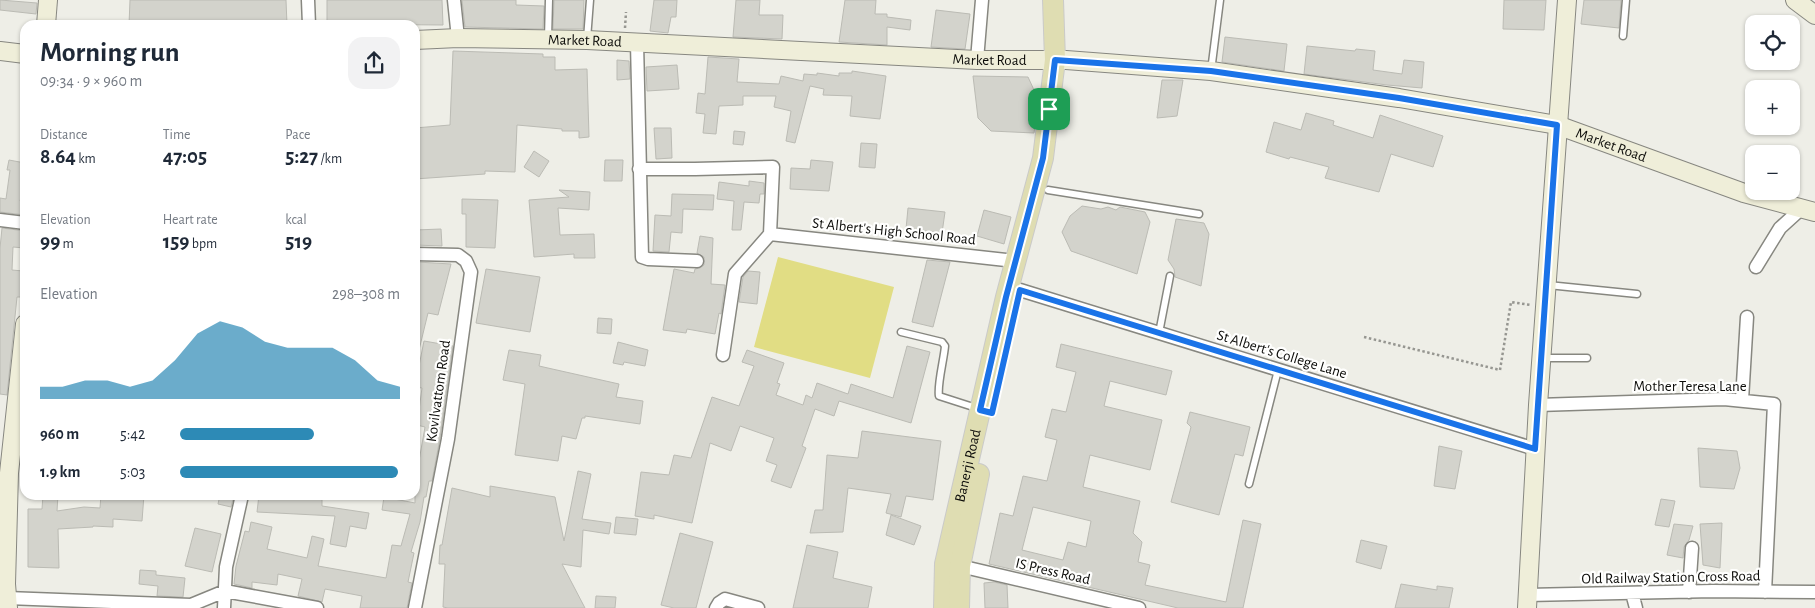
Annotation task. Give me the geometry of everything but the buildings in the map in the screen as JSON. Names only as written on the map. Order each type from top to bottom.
[{"type":"main road","name":"Banerji Road","points":[[959,608],[960,566],[986,411],[1015,261],[1043,158],[1060,60],[1053,0]]},
{"type":"main road","name":"Banerji Road","points":[[944,608],[945,564],[1054,163],[1065,0]]},
{"type":"street","points":[[46,20],[48,0]]},
{"type":"street","points":[[308,0],[309,20]]},
{"type":"street","points":[[454,0],[458,38]]},
{"type":"street","points":[[977,60],[982,0]]},
{"type":"street","points":[[1527,602],[1535,449],[1567,0]]},
{"type":"street","points":[[1795,0],[1815,15]]},
{"type":"street","name":"Market Road","points":[[420,40],[458,38],[587,40],[977,60],[1060,60],[1211,71],[1399,98],[1557,125],[1744,193],[1808,210]]},
{"type":"street","points":[[637,43],[642,257],[648,259],[697,261]]},
{"type":"street","points":[[0,51],[20,53]]},
{"type":"street","points":[[639,169],[773,167],[770,234],[734,274],[723,355]]},
{"type":"street","points":[[1756,267],[1780,228],[1808,210]]},
{"type":"street","points":[[0,220],[20,222]]},
{"type":"street","name":"St Albert's High School Road","points":[[770,234],[1015,261]]},
{"type":"street","name":"Kovilvattom Road","points":[[415,608],[448,439],[471,272],[466,261],[458,255],[420,254]]},
{"type":"street","name":"St Albert's College Lane","points":[[1020,290],[1535,449]]},
{"type":"street","points":[[1742,400],[1747,317]]},
{"type":"street","points":[[20,371],[9,473],[7,603],[192,605],[225,591],[317,608]]},
{"type":"street","name":"Mother Teresa Lane","points":[[1538,405],[1724,399],[1774,404],[1765,592]]},
{"type":"street","points":[[224,608],[226,567],[241,500]]},
{"type":"street","points":[[1688,592],[1692,548]]},
{"type":"street","name":"IS Press Road","points":[[960,566],[1139,608]]},
{"type":"street","name":"Old Railway Station Cross Road","points":[[1527,602],[1632,593],[1815,592]]},
{"type":"street","points":[[1632,593],[1636,608]]},
{"type":"street","points":[[716,608],[725,599],[758,608]]},
{"type":"lane","points":[[548,39],[549,0]]},
{"type":"lane","points":[[587,40],[590,0]]},
{"type":"lane","points":[[1211,71],[1220,0]]},
{"type":"lane","points":[[1623,36],[1626,0]]},
{"type":"lane","points":[[1048,190],[1198,214]]},
{"type":"lane","points":[[1159,333],[1170,276]]},
{"type":"lane","points":[[1546,284],[1637,294]]},
{"type":"lane","points":[[901,332],[942,342],[946,346],[938,389],[939,396],[986,411]]},
{"type":"lane","points":[[1542,358],[1587,358]]},
{"type":"lane","points":[[1249,484],[1278,370]]},
{"type":"path","points":[[1364,338],[1500,370],[1511,302],[1545,308]]},
{"type":"shaded area","points":[[778,257],[894,287],[870,378],[754,347]]},
{"type":"route","points":[[1055,60],[1066,60],[1211,71],[1399,98],[1557,125],[1535,449],[1020,290],[992,413],[980,410],[1006,297],[1043,158],[1049,109],[1055,60]]}]
